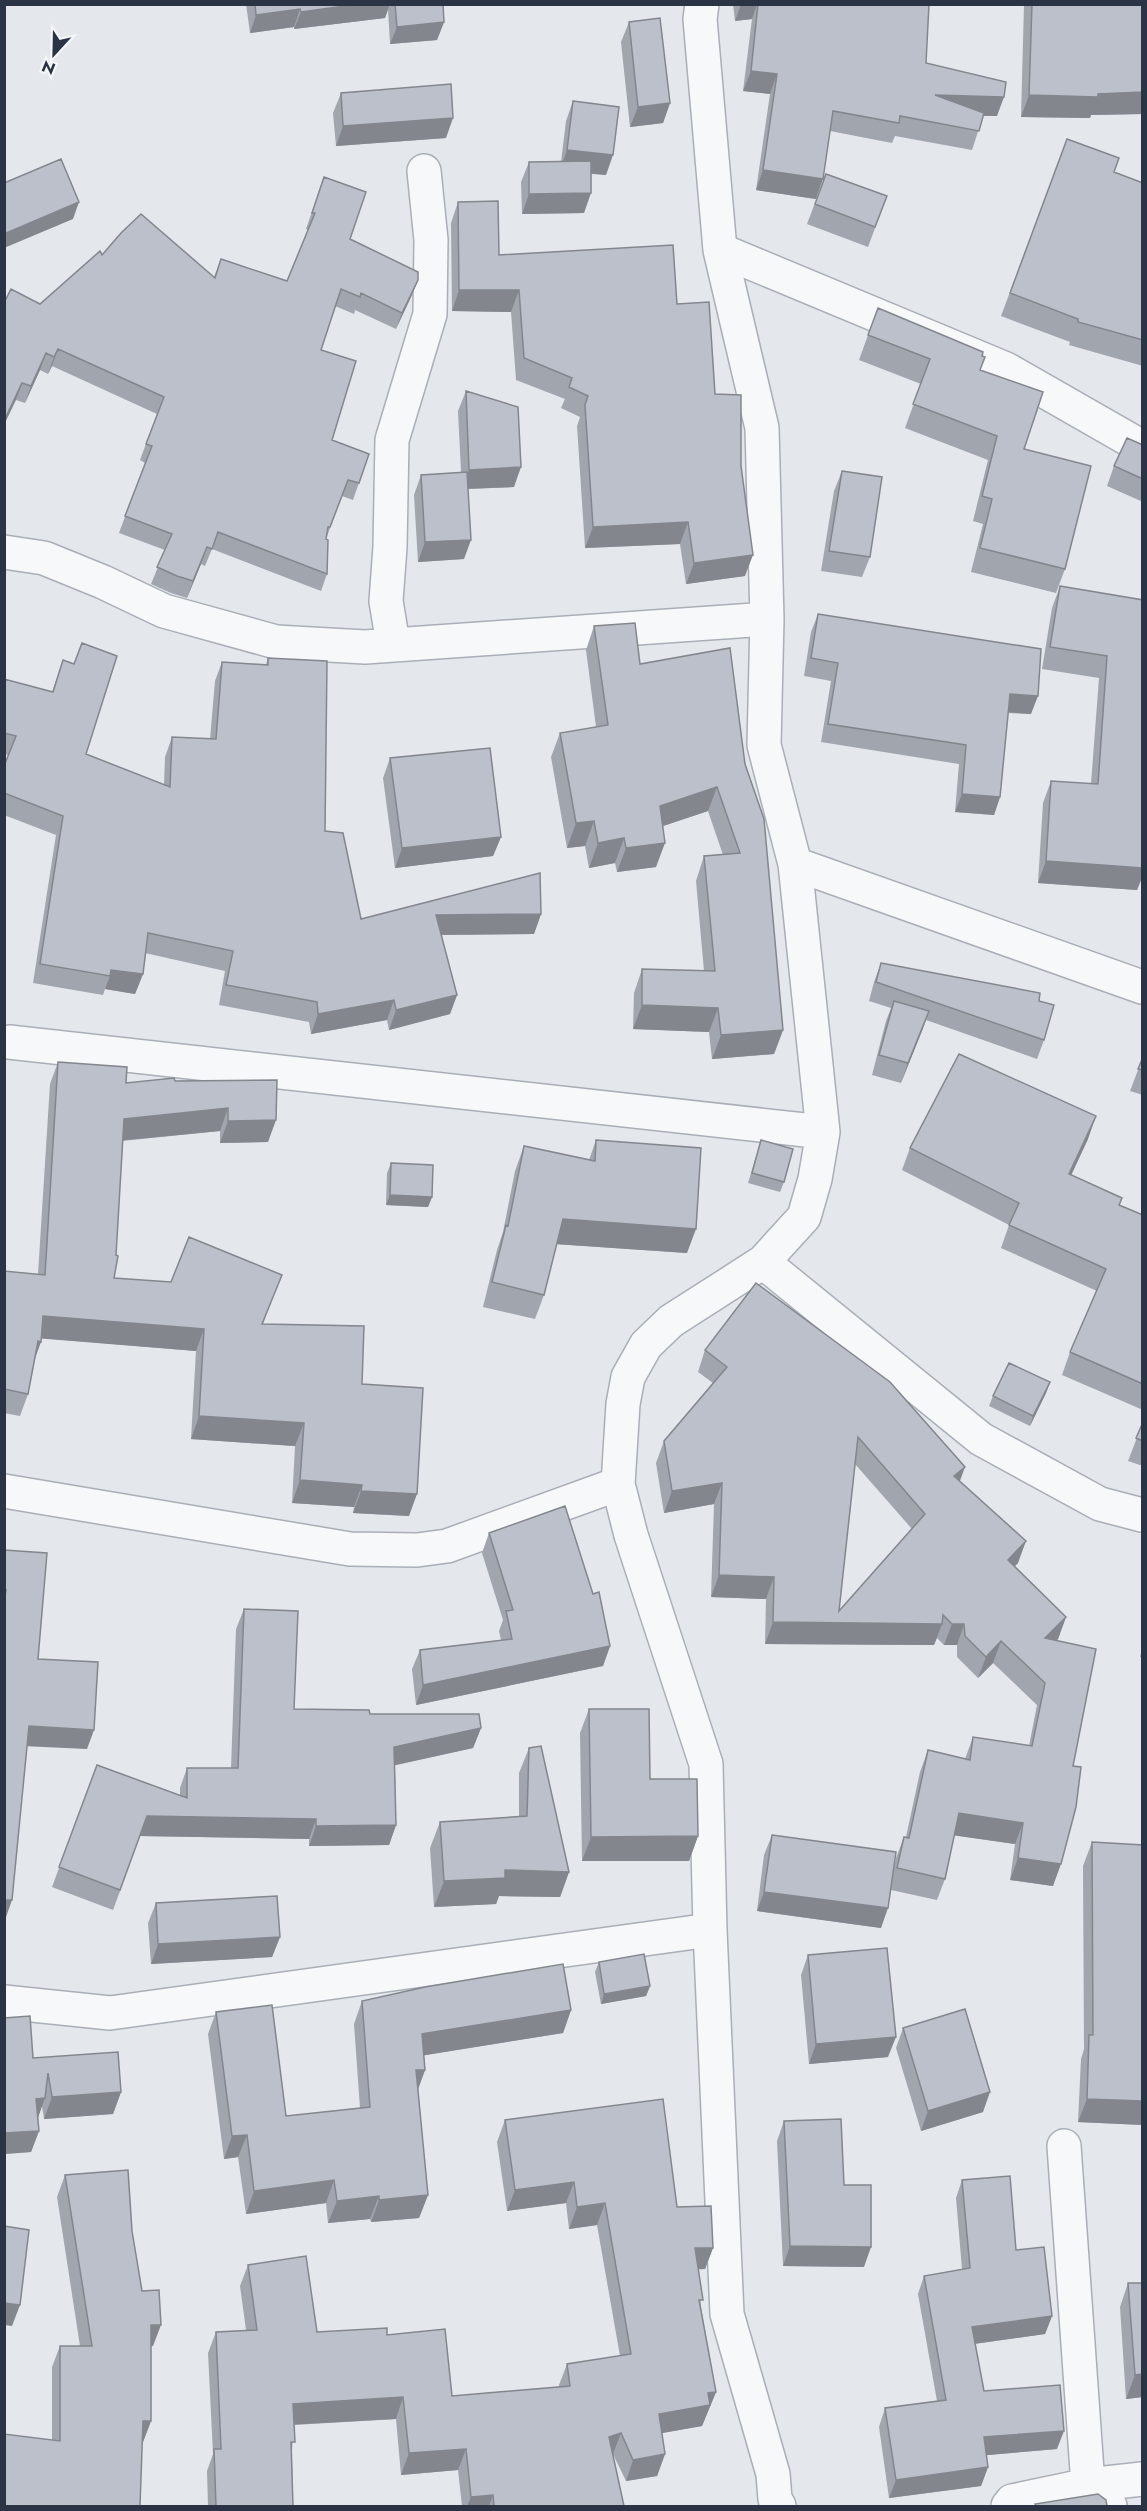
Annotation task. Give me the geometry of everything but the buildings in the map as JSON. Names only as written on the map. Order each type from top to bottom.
[{"type":"street","points":[[702,4],[700,19],[720,250],[762,428],[767,619],[764,745],[795,864],[823,1132],[815,1179],[804,1217],[763,1262],[671,1321],[646,1345],[628,1377],[623,1404],[618,1484],[631,1535],[706,1764],[710,1930],[728,2314],[773,2474],[775,2499],[779,2506]]},
{"type":"street","points":[[393,644],[386,601],[390,547],[392,440],[430,314],[431,240],[424,171]]},
{"type":"street","points":[[720,250],[1006,369],[1143,447]]},
{"type":"street","points":[[4,552],[44,558],[104,582],[164,611],[276,642],[365,646],[767,619]]},
{"type":"street","points":[[795,864],[1143,987]]},
{"type":"street","points":[[9,1042],[823,1132]]},
{"type":"street","points":[[763,1262],[981,1439],[1100,1504],[1143,1515]]},
{"type":"street","points":[[4,1491],[350,1549],[417,1551],[447,1546],[618,1484]]},
{"type":"street","points":[[4,2002],[110,2013],[710,1930]]},
{"type":"street","points":[[1064,2145],[1099,2496]]},
{"type":"street","points":[[1008,2506],[1012,2501],[1099,2496],[1143,2479]]}]
